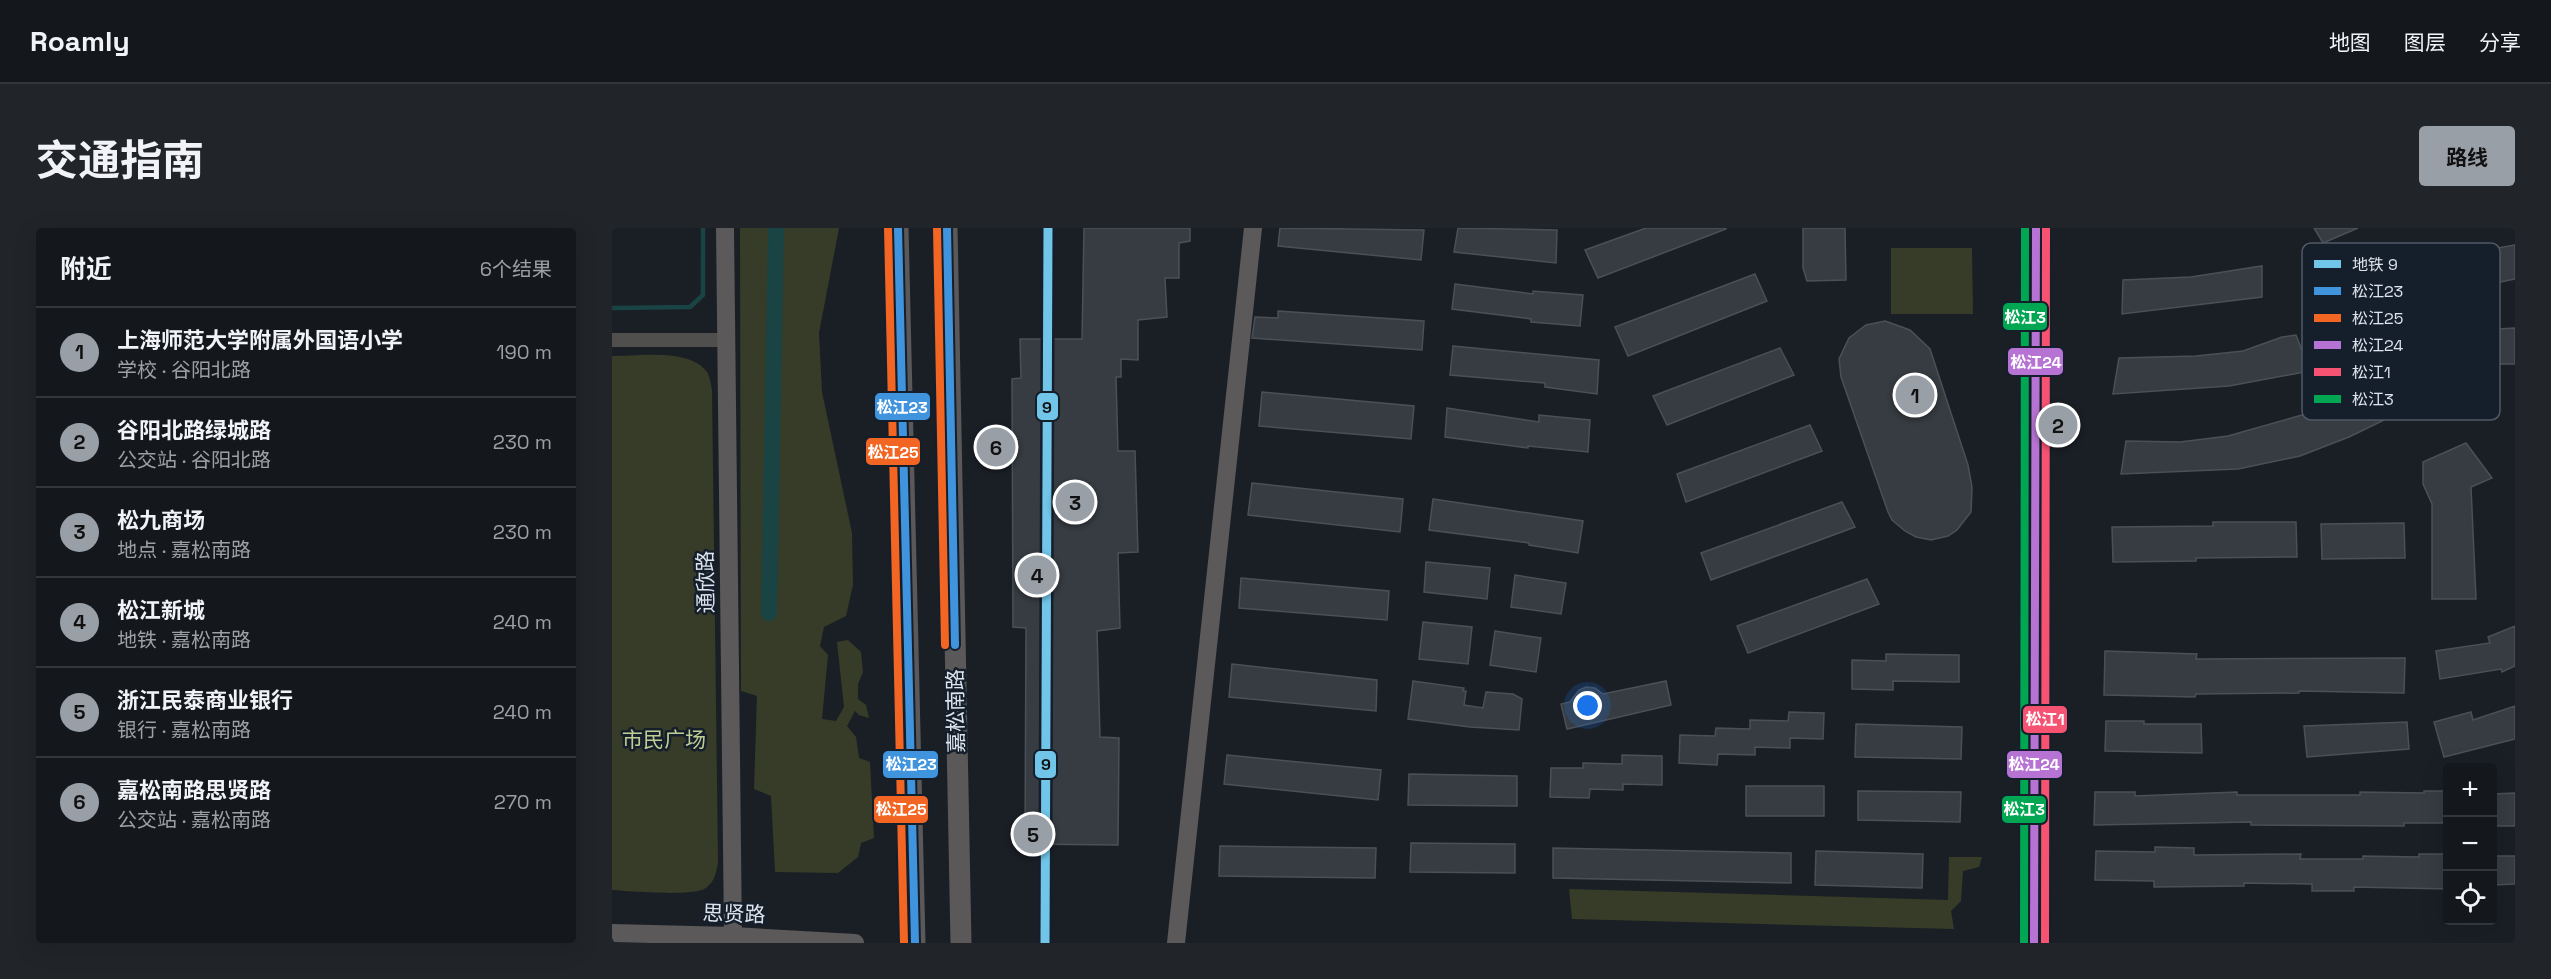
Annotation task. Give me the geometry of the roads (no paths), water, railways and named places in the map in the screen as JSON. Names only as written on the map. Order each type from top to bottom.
[{"type":"main road","points":[[898,228],[915,943]]},
{"type":"main road","name":"嘉松南路","points":[[947,228],[960,943]]},
{"type":"street","name":"通欣路","points":[[725,228],[733,936]]},
{"type":"street","points":[[1176,943],[1252,228]]},
{"type":"street","points":[[2034,943],[2036,228]]},
{"type":"street","points":[[612,340],[726,340]]},
{"type":"street","name":"思贤路","points":[[612,933],[733,936],[855,943]]},
{"type":"waterway","points":[[612,308],[690,307],[703,295],[703,228]]},
{"type":"waterway","points":[[769,613],[776,228]]},
{"type":"metro line","name":"9","points":[[1045,943],[1048,228]]},
{"type":"place","name":"上海师范大学附属外国语小学","points":[[1915,395]]},
{"type":"place","name":"谷阳北路绿城路","points":[[2058,425]]},
{"type":"place","name":"嘉松南路思贤路","points":[[996,447]]},
{"type":"place","name":"松九商场","points":[[1075,502]]},
{"type":"place","name":"松江新城","points":[[1037,575]]},
{"type":"place","name":"浙江民泰商业银行","points":[[1033,834]]},
{"type":"park label","name":"市民广场","points":[[664,740]]}]
